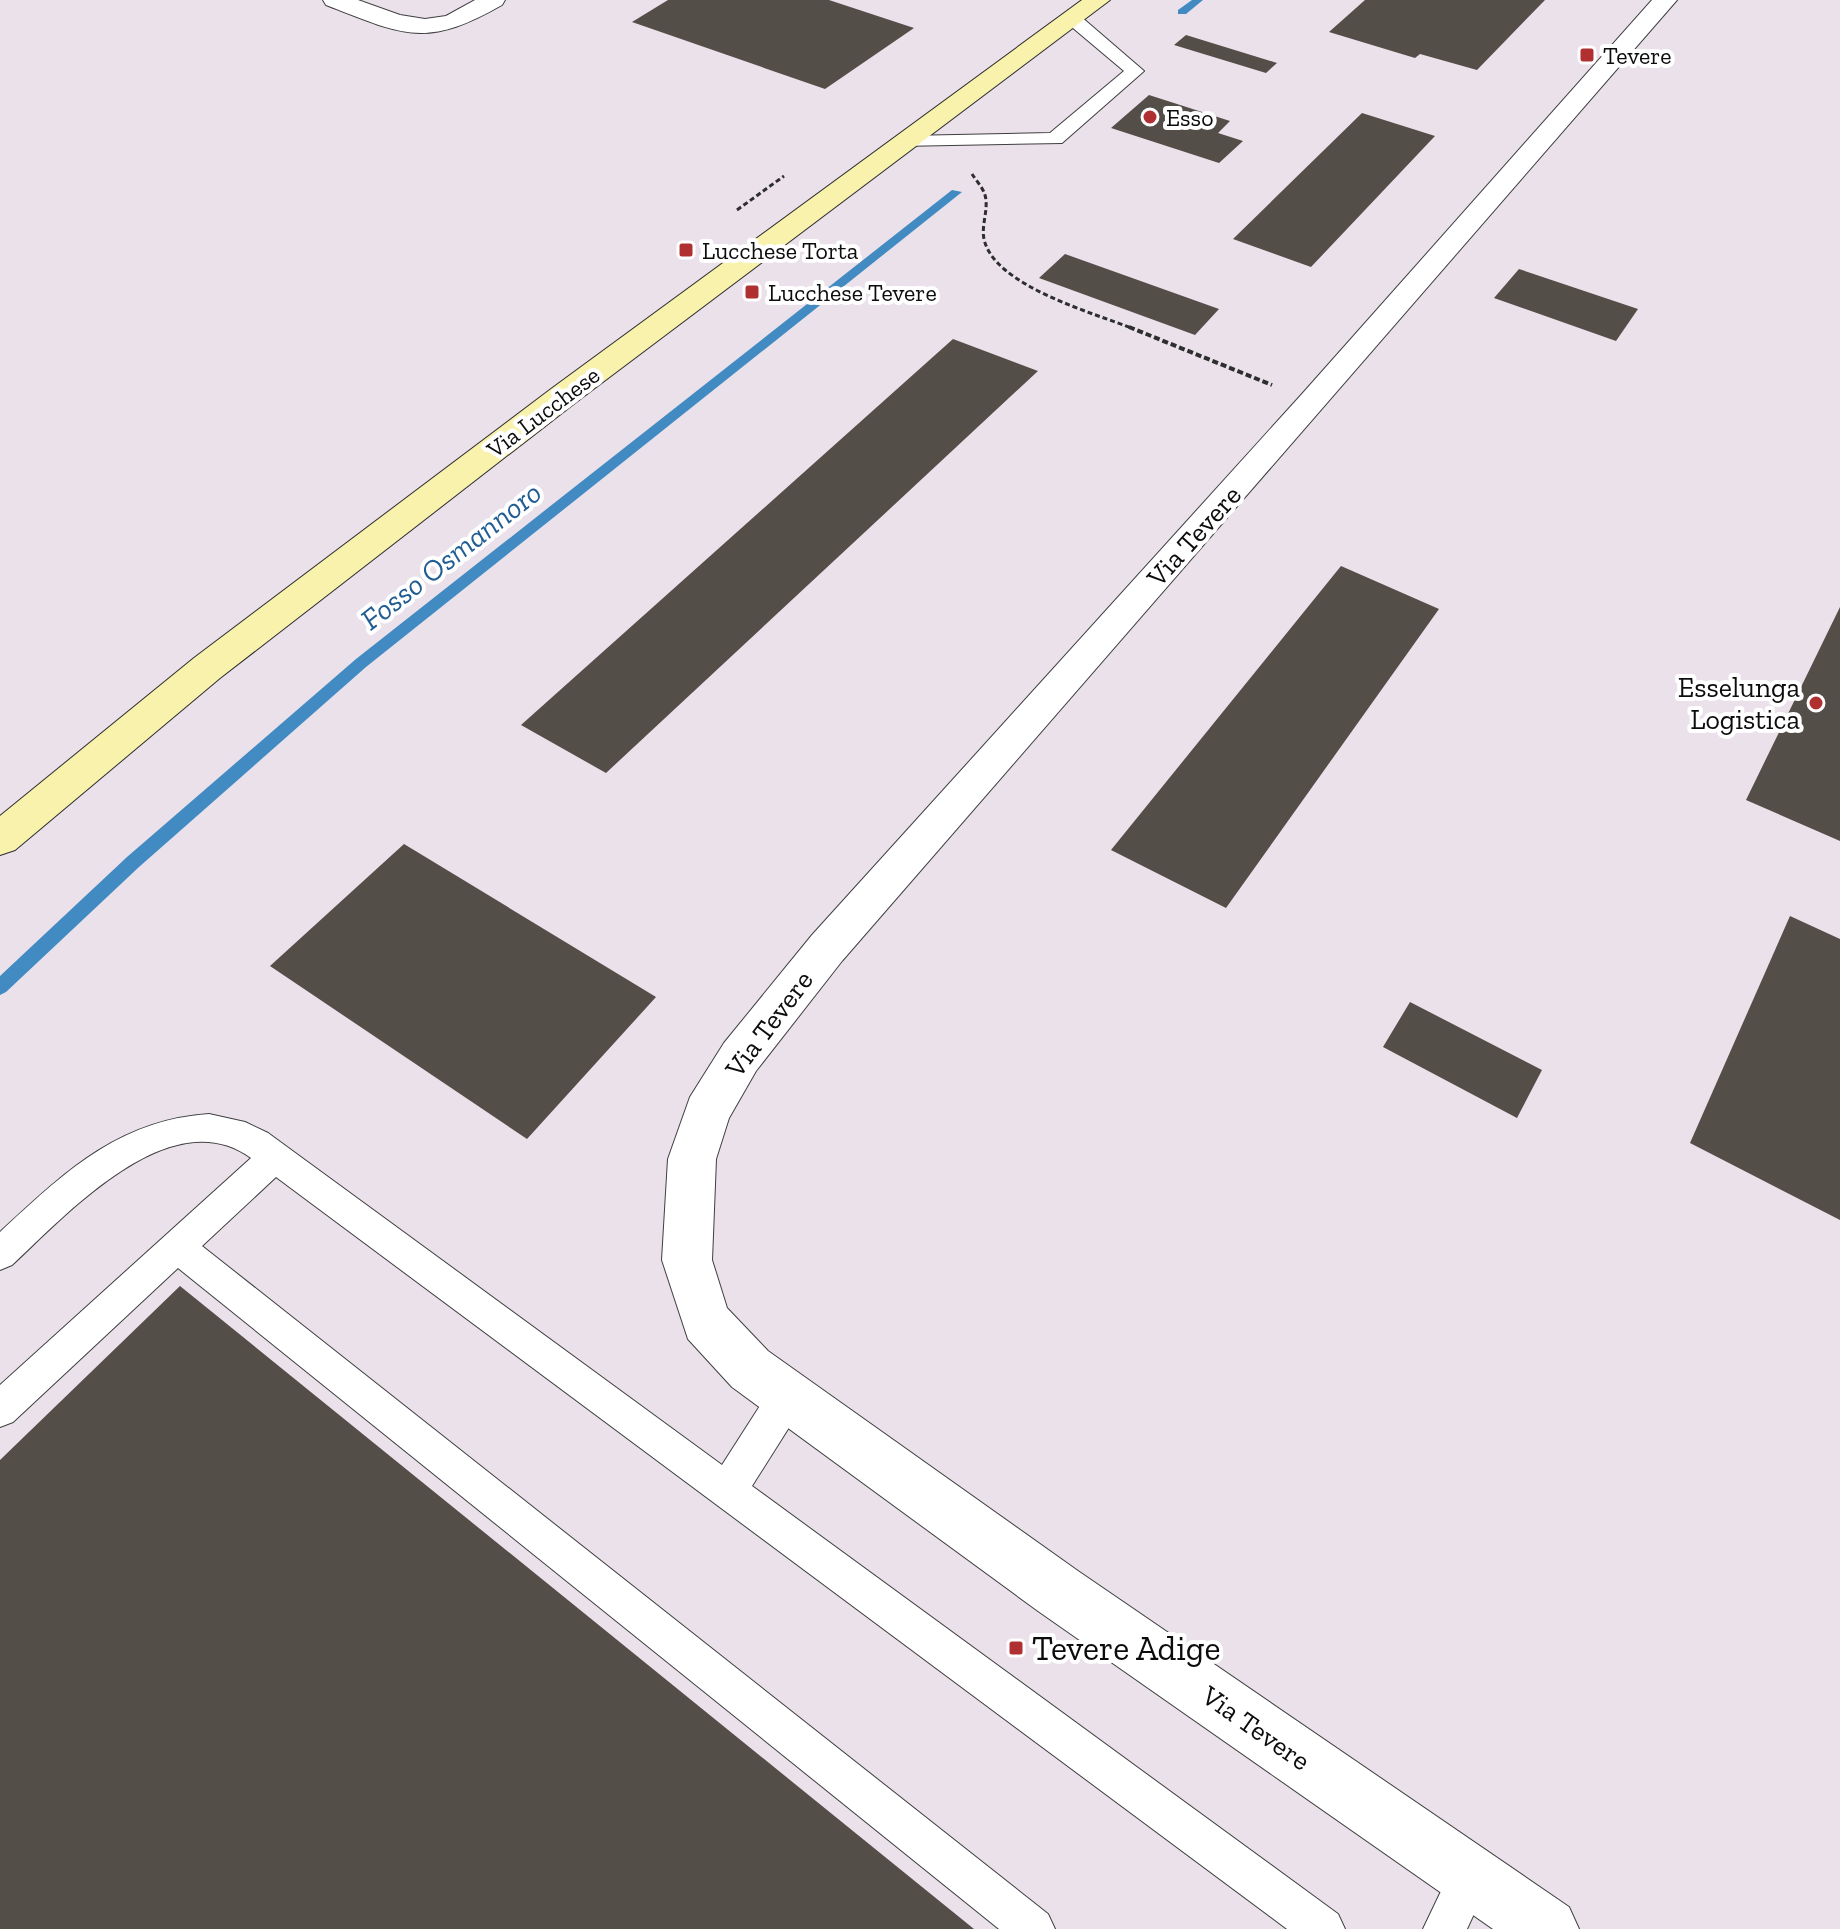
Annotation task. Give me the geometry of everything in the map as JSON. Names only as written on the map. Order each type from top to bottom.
[{"type":"main road","name":"Via Lucchese","points":[[0,839],[207,668],[563,396],[1086,9]]},
{"type":"street","points":[[335,0],[410,26],[454,22],[493,0]]},
{"type":"street","name":"Via Tevere","points":[[1547,1929],[1141,1648],[750,1369],[706,1322],[687,1260],[692,1159],[707,1112],[740,1057],[827,948],[1314,401],[1665,0]]},
{"type":"lane","points":[[906,142],[1055,139],[1135,71],[1086,9]]},
{"type":"lane","points":[[0,1254],[108,1158],[144,1140],[184,1130],[218,1130],[246,1137],[1323,1929]]},
{"type":"lane","points":[[0,1409],[275,1157]]},
{"type":"lane","points":[[177,1247],[1033,1929]]},
{"type":"lane","points":[[727,1491],[787,1397]]},
{"type":"lane","points":[[1445,1929],[1470,1877]]},
{"type":"path","points":[[952,142],[985,196],[984,240],[996,261],[1010,275],[1030,287],[1314,401]]},
{"type":"shaded area","points":[[0,0],[1840,0],[1840,1929],[0,1929]]},
{"type":"building","points":[[668,0],[829,0],[914,28],[825,89],[632,22]]},
{"type":"building","points":[[1365,0],[1545,0],[1477,70],[1420,54],[1415,58],[1329,32]]},
{"type":"building","points":[[1186,35],[1277,63],[1266,73],[1174,45]]},
{"type":"building","points":[[1149,95],[1230,121],[1218,133],[1243,141],[1219,163],[1111,128]]},
{"type":"building","points":[[1362,113],[1435,136],[1311,267],[1233,239]]},
{"type":"building","points":[[1065,254],[1219,309],[1195,335],[1039,278]]},
{"type":"building","points":[[1519,269],[1638,309],[1616,341],[1494,298]]},
{"type":"building","points":[[953,339],[1038,371],[606,773],[521,725]]},
{"type":"building","points":[[1341,566],[1439,609],[1226,908],[1111,850]]},
{"type":"building","name":"Esselunga Logistica","points":[[1840,607],[1840,841],[1746,800]]},
{"type":"building","points":[[404,844],[656,997],[527,1139],[270,966]]},
{"type":"building","points":[[1790,916],[1840,939],[1840,1220],[1690,1143]]},
{"type":"building","points":[[1410,1002],[1542,1070],[1517,1118],[1383,1047]]},
{"type":"building","points":[[180,1286],[974,1929],[0,1929],[0,1460]]},
{"type":"waterway","name":"Fosso Osmannoro","points":[[1182,12],[1198,0]]},
{"type":"waterway","name":"Fosso Osmannoro","points":[[0,987],[133,862],[361,663],[956,192]]},
{"type":"place","name":"Tevere","points":[[1587,55]]},
{"type":"place","name":"Esso","points":[[1150,117]]},
{"type":"place","name":"Lucchese Torta","points":[[686,250]]},
{"type":"place","name":"Lucchese Tevere","points":[[752,292]]},
{"type":"place","name":"Esselunga Logistica","points":[[1816,703]]},
{"type":"place","name":"Tevere Adige","points":[[1016,1648]]}]
